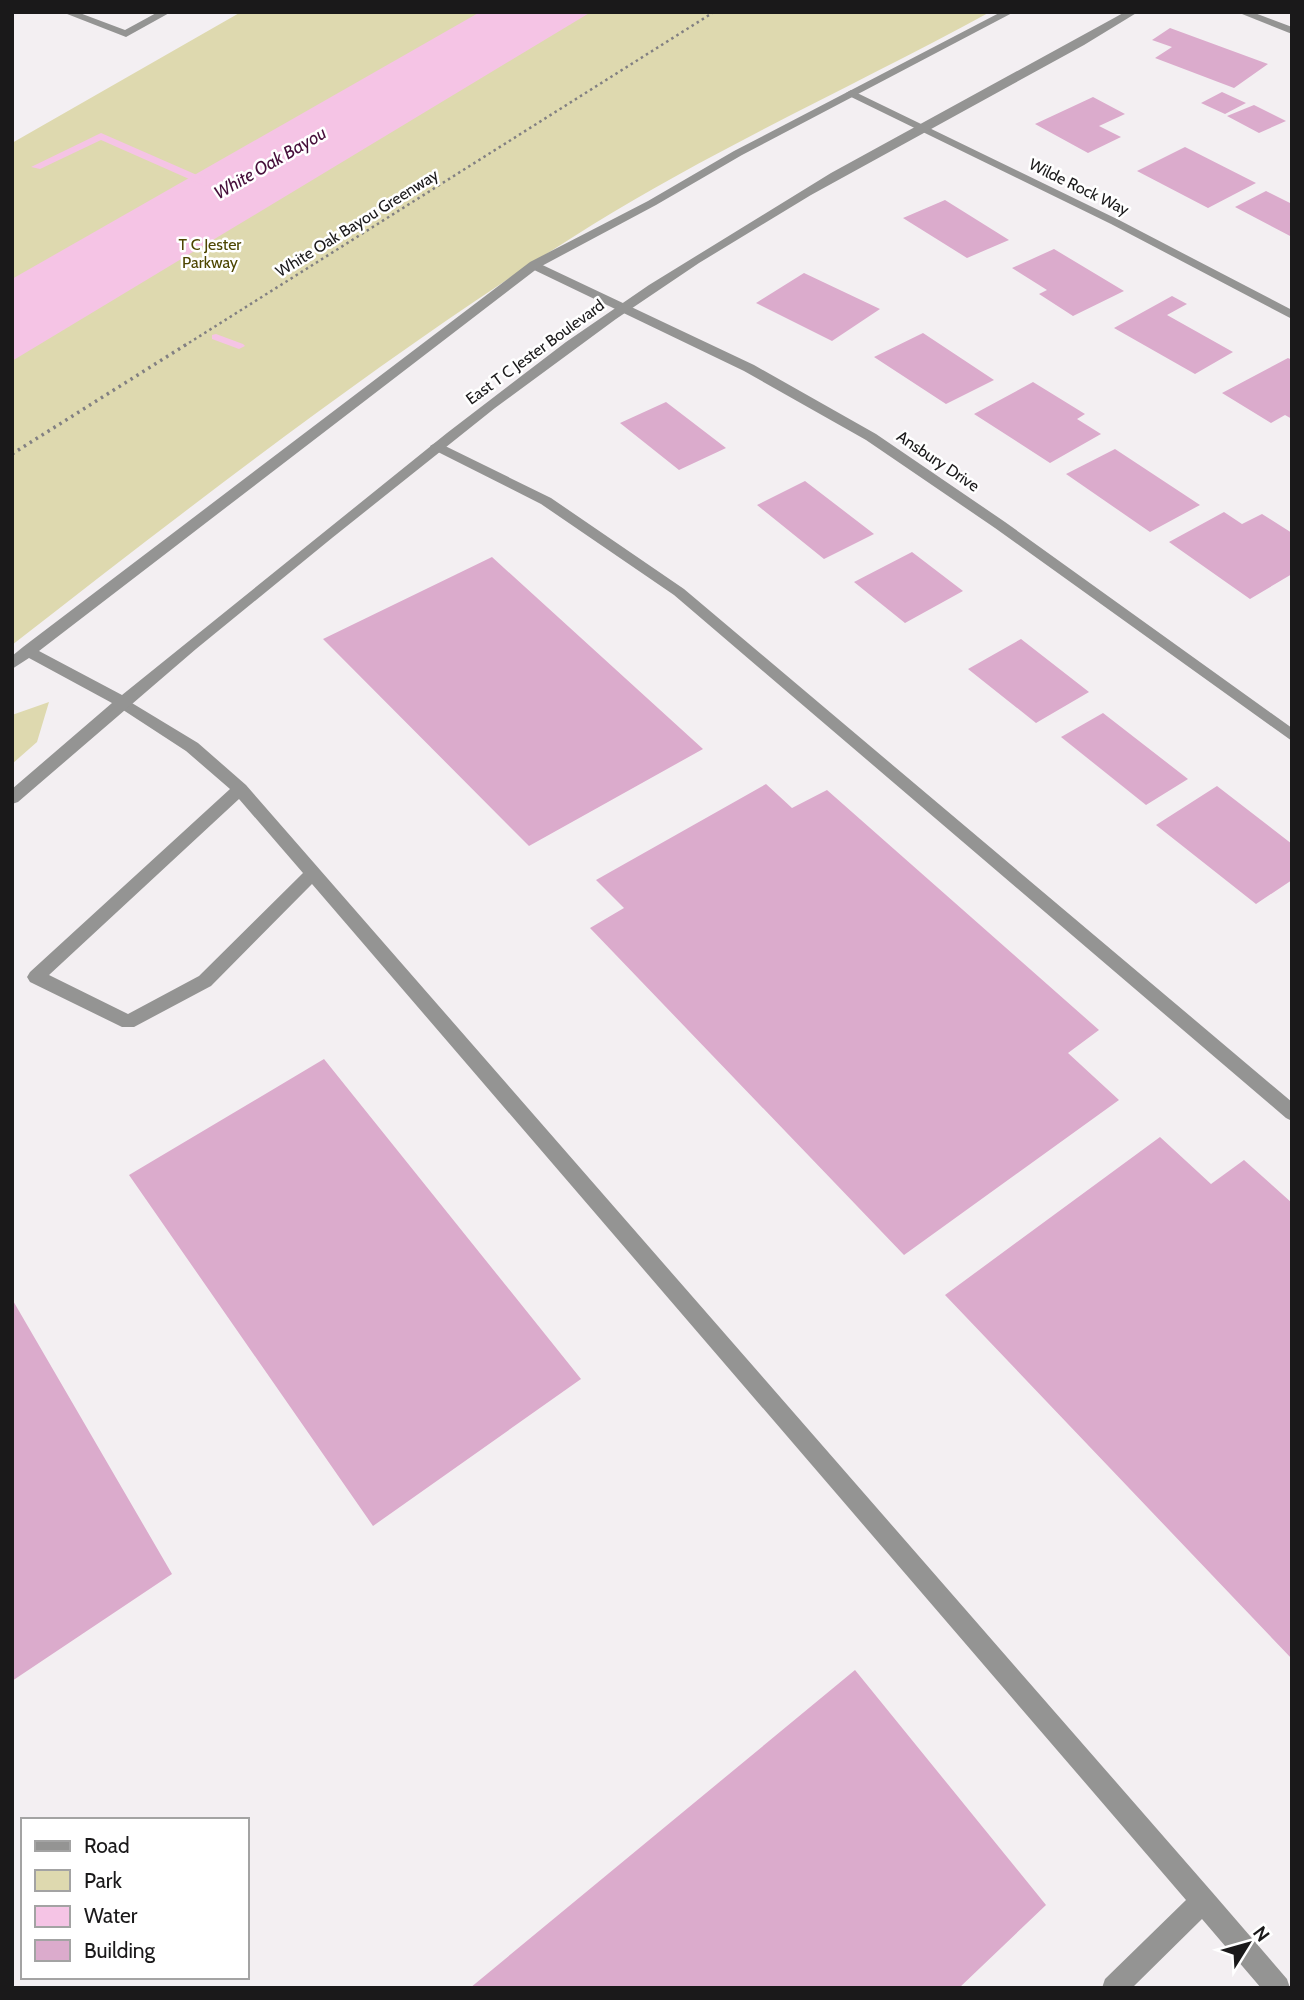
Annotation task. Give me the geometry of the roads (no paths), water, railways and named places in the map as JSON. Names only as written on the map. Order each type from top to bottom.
[{"type":"street","points":[[67,12],[126,34],[166,12]]},
{"type":"street","points":[[12,664],[534,265],[851,93],[1009,12]]},
{"type":"street","name":"East T C Jester Boulevard","points":[[12,798],[122,702],[437,446],[538,368],[691,262],[768,215],[1133,12]]},
{"type":"street","points":[[1242,12],[1292,31]]},
{"type":"street","name":"Wilde Rock Way","points":[[851,93],[1115,222],[1292,315]]},
{"type":"street","name":"Ansbury Drive","points":[[534,265],[749,368],[871,437],[1000,525],[1292,736]]},
{"type":"street","points":[[437,446],[546,501],[679,592],[1292,1113]]},
{"type":"street","points":[[28,651],[122,702],[192,747],[240,789],[1278,1988]]},
{"type":"street","points":[[240,789],[36,977],[128,1022],[205,981],[313,873]]},
{"type":"street","points":[[1114,1988],[1203,1901]]},
{"type":"water","name":"White Oak Bayou","points":[[480,12],[591,12],[12,361],[12,279]]},
{"type":"waterway","name":"White Oak Bayou","points":[[36,167],[101,136],[209,184]]},
{"type":"waterway","points":[[216,337],[239,346]]},
{"type":"park label","name":"T C Jester Parkway","points":[[210,253]]}]
